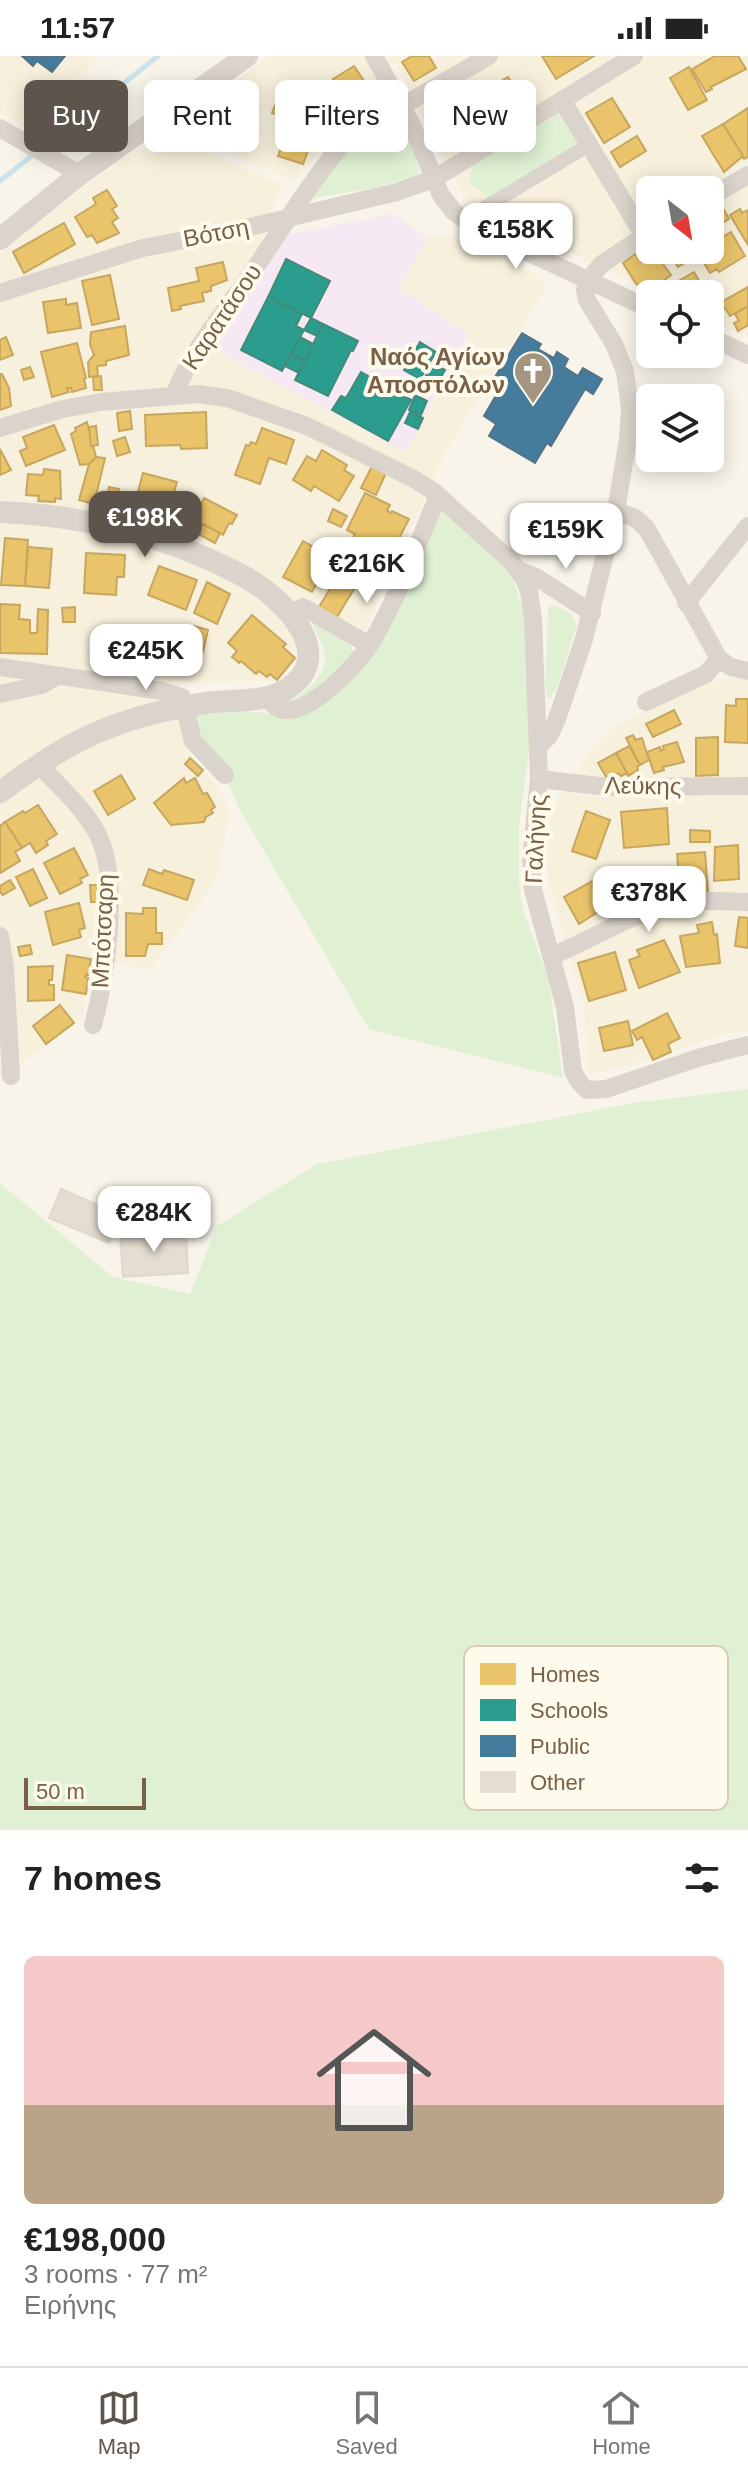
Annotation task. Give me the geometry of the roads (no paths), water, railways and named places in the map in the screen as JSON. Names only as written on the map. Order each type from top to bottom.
[{"type":"street","points":[[0,239],[80,174],[247,56]]},
{"type":"street","points":[[374,56],[388,80]]},
{"type":"street","name":"Καρατάσου","points":[[408,96],[489,56]]},
{"type":"street","name":"Βότση","points":[[0,293],[143,248],[251,227],[397,192],[434,178],[634,56]]},
{"type":"street","points":[[562,100],[636,217]]},
{"type":"street","points":[[408,120],[447,204],[464,220],[636,303]]},
{"type":"street","points":[[0,128],[80,174]]},
{"type":"street","points":[[464,220],[589,145]]},
{"type":"street","name":"Καρατάσου","points":[[174,395],[192,355],[254,270],[304,191],[335,152]]},
{"type":"street","points":[[724,189],[748,175]]},
{"type":"street","points":[[538,747],[549,736],[557,719],[592,613],[616,511],[628,439],[628,389],[618,351],[585,296],[588,281],[607,260],[636,241]]},
{"type":"street","points":[[724,344],[748,355]]},
{"type":"street","name":"Γαλήνης","points":[[0,428],[74,406],[174,395],[217,395],[307,426],[414,479],[438,496],[497,547],[519,570],[529,591],[533,619],[539,779],[531,874],[534,897],[565,1007],[573,1069],[579,1082],[587,1090],[606,1089],[701,1057],[748,1045]]},
{"type":"street","points":[[265,697],[279,709],[293,710],[303,706],[321,696],[369,645],[438,496]]},
{"type":"street","points":[[616,511],[635,518],[647,529],[719,659],[731,667],[748,671]]},
{"type":"street","points":[[0,512],[89,523],[153,537],[207,559],[252,581],[277,599],[291,614],[306,642],[305,670],[288,689],[265,697],[185,707],[106,728],[72,743],[0,792]]},
{"type":"street","points":[[686,603],[748,526]]},
{"type":"street","points":[[519,570],[536,577],[592,613]]},
{"type":"street","points":[[291,614],[303,607],[369,645]]},
{"type":"street","points":[[646,702],[706,674],[719,659]]},
{"type":"street","points":[[0,667],[184,698],[193,741],[225,775]]},
{"type":"street","points":[[0,694],[42,685],[55,677]]},
{"type":"street","name":"Μπότσαρη","points":[[38,764],[87,819],[100,841],[106,860],[109,903],[106,964],[93,1025]]},
{"type":"street","name":"Λεύκης","points":[[539,779],[608,787],[748,786]]},
{"type":"street","points":[[551,956],[664,906],[705,901],[748,902]]},
{"type":"street","points":[[0,936],[5,968],[11,1076]]},
{"type":"waterway","points":[[0,181],[158,56]]},
{"type":"place","name":"Ναός Αγίων Αποστόλων","points":[[533,405]]}]
